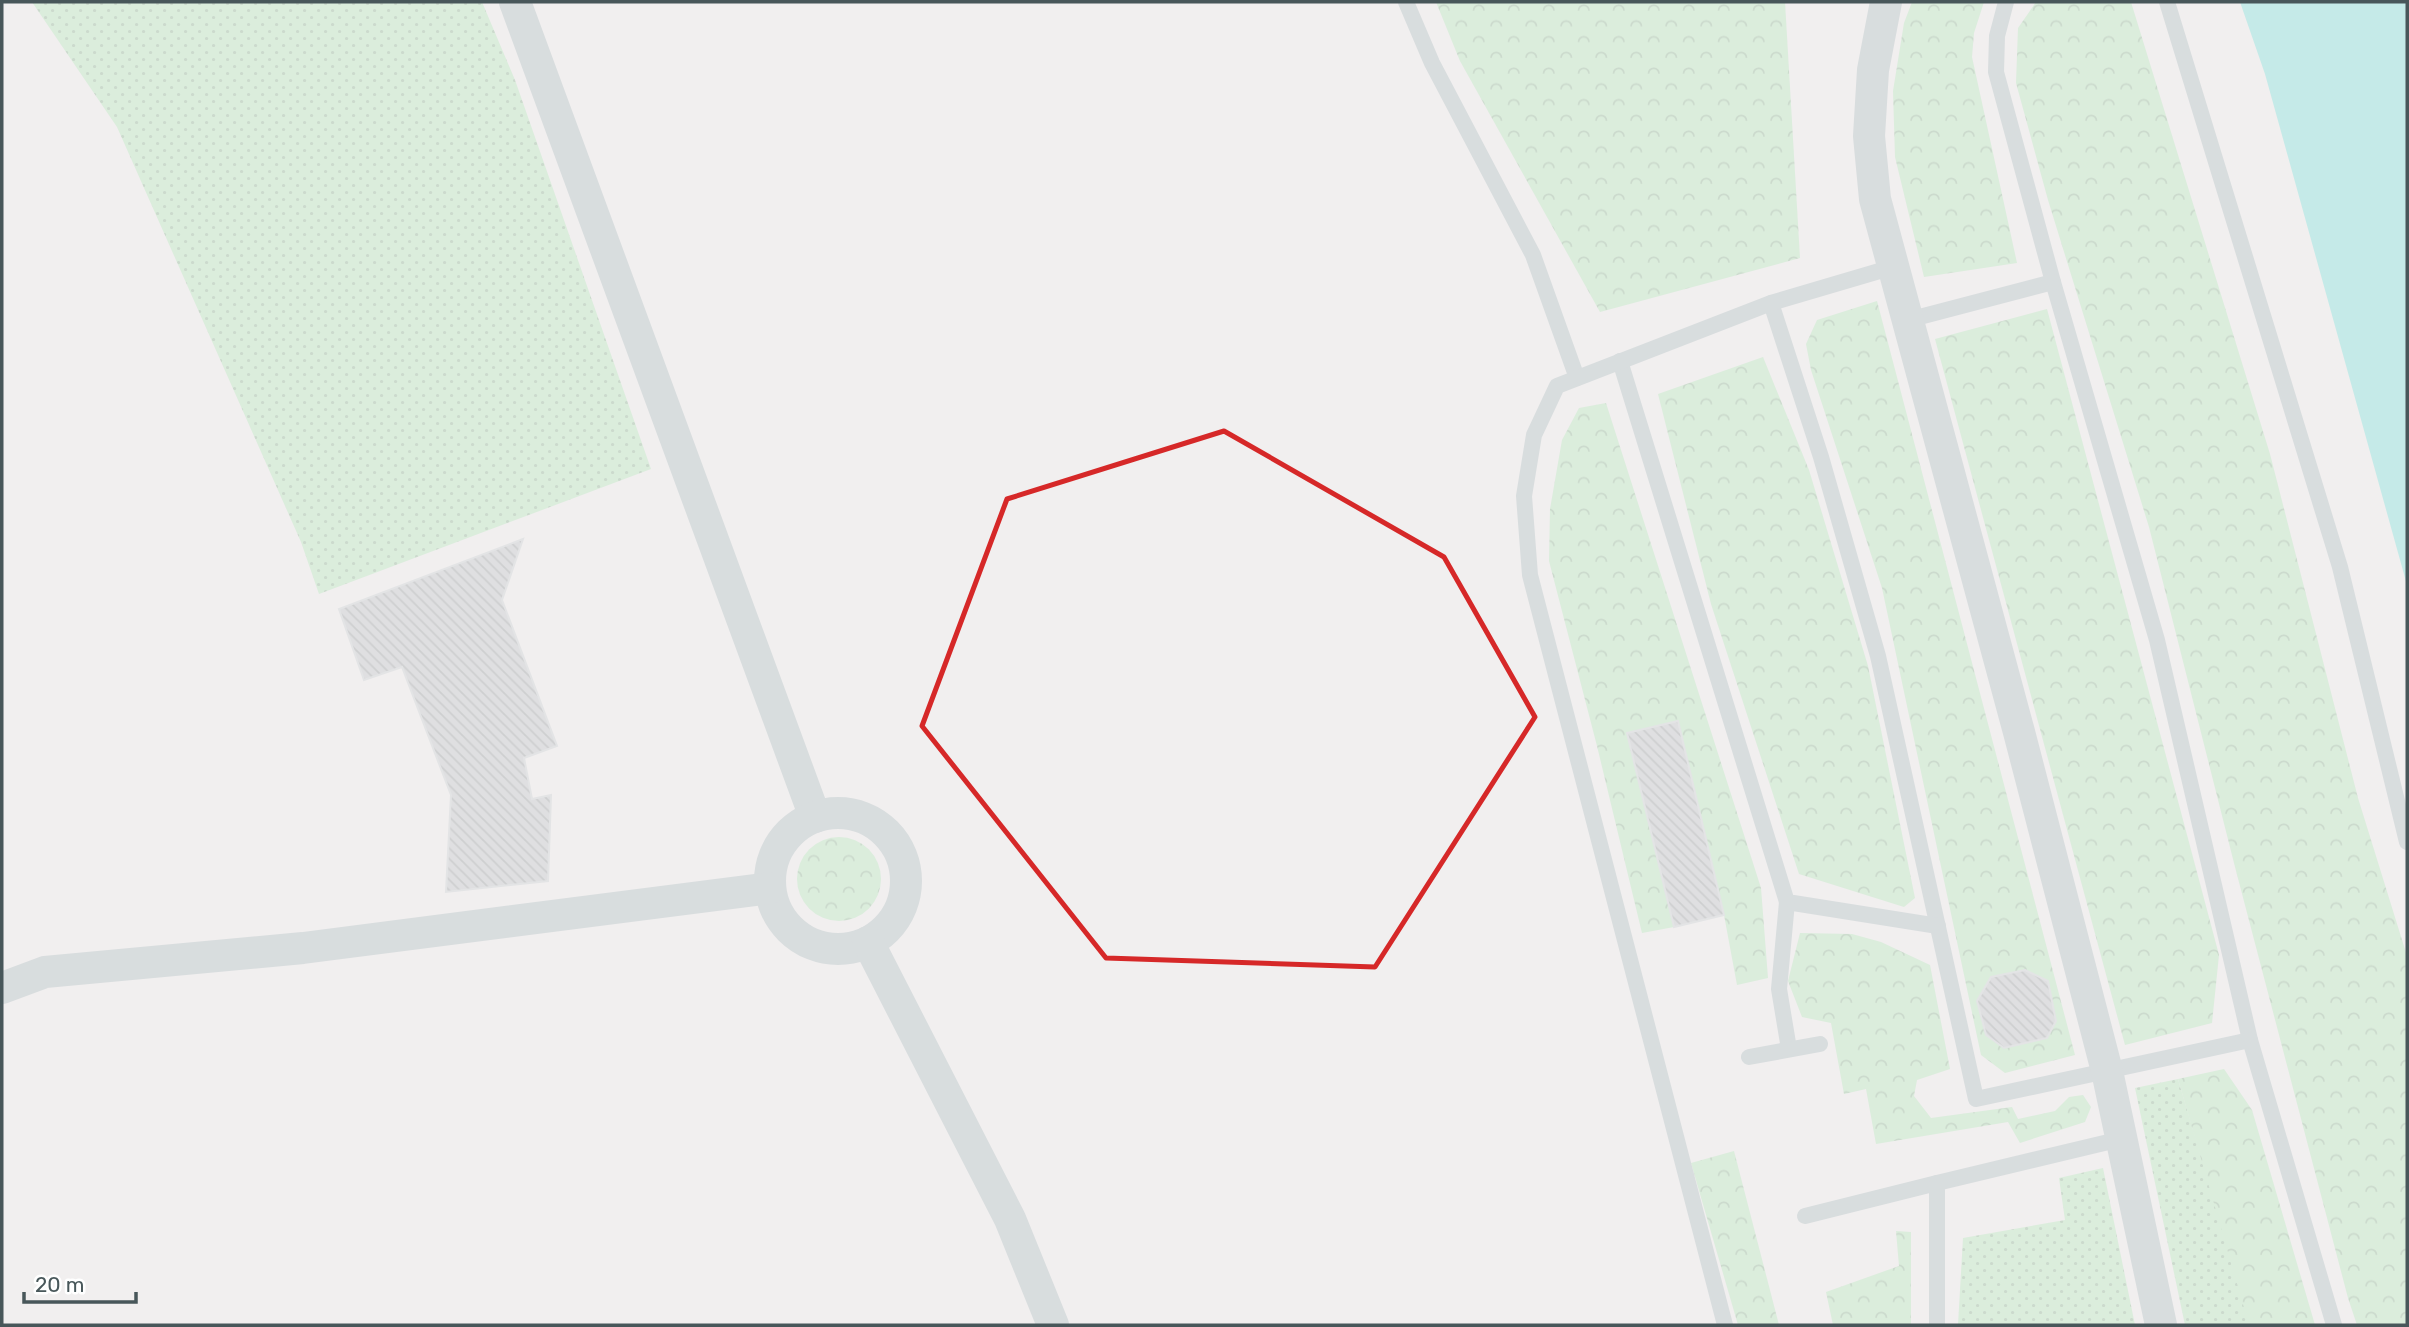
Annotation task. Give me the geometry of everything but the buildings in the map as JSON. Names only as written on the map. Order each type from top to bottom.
[{"type":"street","points":[[515,2],[815,817]]},
{"type":"street","points":[[1886,2],[1873,70],[1869,136],[1875,199],[2107,1071],[2161,1325]]},
{"type":"street","points":[[827,813],[852,813],[874,822],[892,839],[903,860],[906,884],[901,907],[888,928],[868,942],[843,949],[817,946],[794,933],[778,913],[770,888],[772,862],[784,838],[804,821],[815,817],[827,813]]},
{"type":"street","points":[[2,988],[45,972],[303,948],[770,888]]},
{"type":"street","points":[[868,942],[1010,1219],[1053,1325]]},
{"type":"lane","points":[[1406,2],[1432,63],[1533,255],[1577,378]]},
{"type":"lane","points":[[2006,2],[1997,36],[1996,72],[2053,282],[2157,640],[2250,1040],[2334,1325]]},
{"type":"lane","points":[[2167,2],[2340,567],[2407,842]]},
{"type":"lane","points":[[1725,1325],[1530,575],[1524,496],[1534,435],[1557,386],[1771,303],[1893,267]]},
{"type":"lane","points":[[1908,320],[2053,282]]},
{"type":"lane","points":[[1771,303],[1821,457],[1878,656],[1976,1099],[2250,1040]]},
{"type":"lane","points":[[1620,361],[1787,902],[1779,989],[1789,1049]]},
{"type":"lane","points":[[1787,902],[1938,926]]},
{"type":"lane","points":[[1749,1057],[1820,1044]]},
{"type":"lane","points":[[1805,1216],[2121,1139]]},
{"type":"lane","points":[[1937,1183],[1937,1325]]},
{"type":"highlighted area","points":[[1224,431],[1444,557],[1535,717],[1375,967],[1106,958],[922,726],[1007,499]]},
{"type":"green space","points":[[32,2],[482,2],[515,80],[651,469],[319,594],[301,542],[117,127]]},
{"type":"green space","points":[[1436,2],[1785,2],[1800,258],[1600,312],[1460,61]]},
{"type":"green space","points":[[1912,2],[1984,2],[1974,33],[1972,57],[2017,263],[1924,277],[1895,157],[1893,91],[1904,23]]},
{"type":"green space","points":[[2036,2],[2131,2],[2270,454],[2358,798],[2407,956],[2407,1325],[2357,1325],[2348,1298],[2149,527],[2048,200],[2016,83],[2018,28]]},
{"type":"green space","points":[[1877,301],[2075,1055],[2005,1073],[1981,1055],[1882,588],[1811,370],[1806,344],[1817,320]]},
{"type":"green space","points":[[2047,309],[2219,955],[2212,1023],[2125,1045],[1935,339]]},
{"type":"green space","points":[[1763,357],[1809,470],[1868,666],[1915,898],[1904,907],[1799,874],[1711,604],[1658,394]]},
{"type":"green space","points":[[1606,403],[1761,888],[1768,978],[1737,985],[1724,915],[1677,721],[1627,733],[1674,927],[1642,933],[1549,561],[1550,509],[1562,440],[1579,408]]},
{"type":"green space","points":[[839,837],[862,844],[874,856],[881,879],[874,902],[862,914],[839,921],[816,914],[804,902],[797,879],[804,856],[816,844]]},
{"type":"green space","points":[[1800,933],[1852,934],[1881,942],[1930,965],[1950,1069],[1917,1080],[1914,1096],[1931,1118],[2012,1107],[2018,1119],[2055,1111],[2069,1097],[2083,1095],[2091,1107],[2085,1122],[2020,1143],[2008,1122],[1876,1144],[1866,1089],[1844,1094],[1831,1023],[1802,1017],[1788,981]]},
{"type":"green space","points":[[2224,1069],[2252,1110],[2315,1325],[2249,1325],[2178,1079]]},
{"type":"green space","points":[[2178,1079],[2251,1325],[2185,1325],[2135,1088]]},
{"type":"green space","points":[[1734,1151],[1779,1325],[1738,1325],[1691,1163]]},
{"type":"green space","points":[[2103,1168],[2135,1325],[1958,1325],[1963,1238],[2065,1220],[2059,1178]]},
{"type":"green space","points":[[1896,1231],[1911,1232],[1911,1325],[1833,1325],[1826,1292],[1899,1266]]},
{"type":"water","points":[[2240,2],[2407,2],[2407,585],[2265,74]]}]
